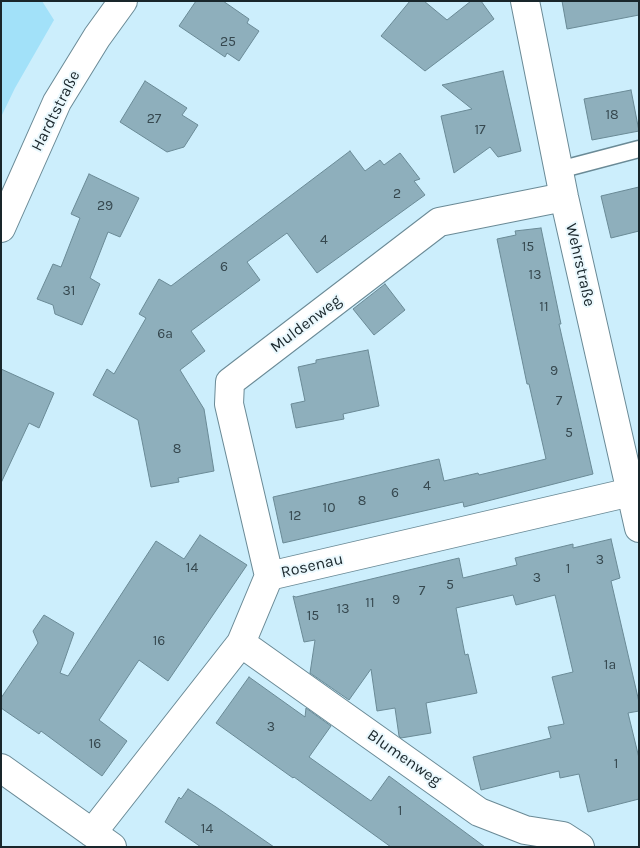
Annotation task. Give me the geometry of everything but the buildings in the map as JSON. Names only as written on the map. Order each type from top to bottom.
[{"type":"street","name":"Hardtstraße","points":[[1,228],[57,102],[97,37],[123,1]]},
{"type":"street","name":"Wehrstraße","points":[[525,1],[564,197],[639,528]]},
{"type":"street","name":"Muldenweg","points":[[269,576],[230,404],[230,382],[439,222],[564,197]]},
{"type":"street","name":"Rosenau","points":[[102,840],[241,643],[269,576],[631,492]]},
{"type":"street","name":"Blumenweg","points":[[241,643],[479,812],[525,830],[563,836],[580,847]]},
{"type":"street","points":[[1,768],[102,840]]},
{"type":"lane","points":[[559,170],[639,149]]},
{"type":"shaded area","points":[[1,1],[42,1],[54,20],[15,88],[1,117]]}]
